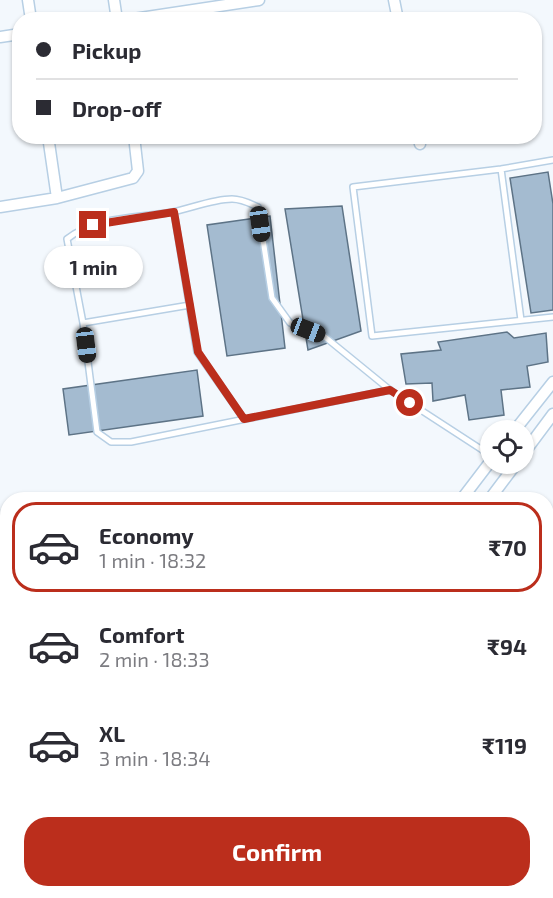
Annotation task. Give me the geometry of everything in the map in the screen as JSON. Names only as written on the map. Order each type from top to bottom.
[{"type":"street","points":[[180,12],[260,0]]},
{"type":"street","points":[[49,144],[57,198]]},
{"type":"street","points":[[0,207],[57,198],[133,177],[138,171],[135,144]]},
{"type":"street","points":[[523,420],[553,382]]},
{"type":"street","points":[[534,440],[553,414]]},
{"type":"street","points":[[467,492],[481,474]]},
{"type":"street","points":[[495,492],[508,474]]},
{"type":"lane","points":[[553,160],[501,169],[353,187],[372,336],[553,317]]},
{"type":"lane","points":[[501,169],[521,320]]},
{"type":"lane","points":[[390,390],[131,442],[111,442],[97,432],[83,323],[67,239],[79,230],[93,225],[174,212],[228,199],[244,200],[258,207],[272,298],[290,323],[325,337],[390,390],[480,448]]},
{"type":"lane","points":[[174,212],[198,352],[244,419]]},
{"type":"lane","points":[[83,323],[190,304]]},
{"type":"building","points":[[548,172],[553,204],[553,310],[531,313],[510,178]]},
{"type":"building","points":[[342,206],[361,331],[308,350],[285,209]]},
{"type":"building","points":[[270,216],[285,348],[227,356],[207,225]]},
{"type":"building","points":[[507,332],[514,338],[546,333],[548,362],[527,366],[530,387],[501,390],[504,415],[469,420],[465,395],[433,401],[432,383],[406,384],[401,354],[441,350],[438,342]]},
{"type":"building","points":[[197,370],[203,416],[69,435],[63,389]]},
{"type":"route","points":[[93,225],[174,212],[198,352],[244,419],[390,390],[410,403]]}]
